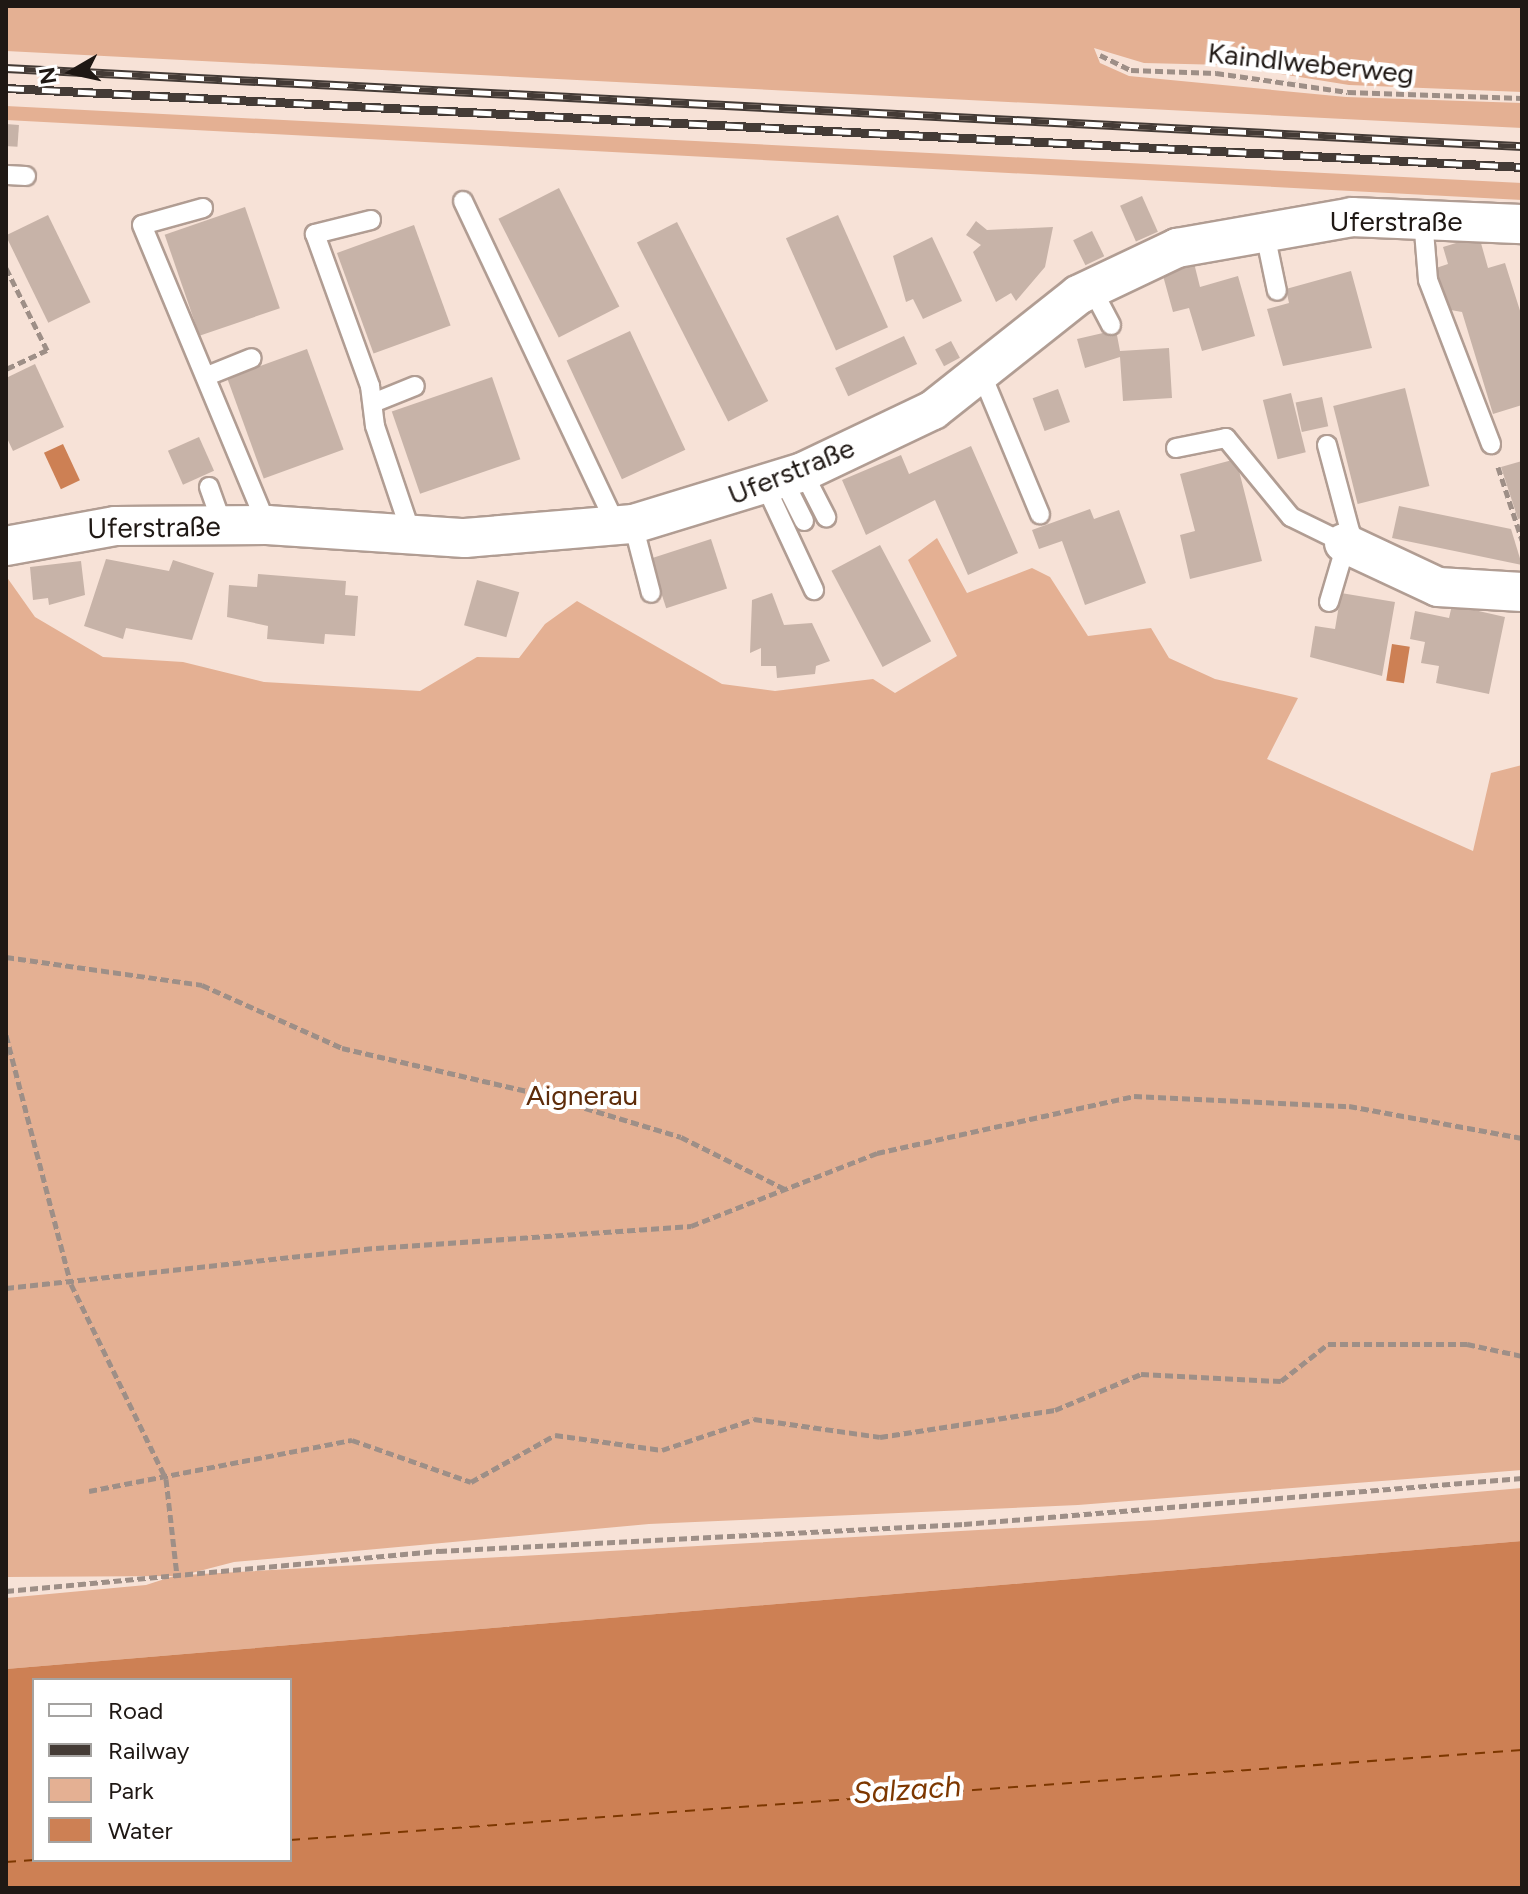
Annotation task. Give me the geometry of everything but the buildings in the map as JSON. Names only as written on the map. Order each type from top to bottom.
[{"type":"street","name":"Uferstraße","points":[[7,544],[81,527],[267,525],[412,536],[625,526],[784,479],[970,375],[1091,287],[1177,248],[1264,229],[1352,217],[1522,224]]},
{"type":"street","points":[[1344,543],[1438,587],[1522,592]]},
{"type":"lane","points":[[6,175],[26,176]]},
{"type":"lane","points":[[463,201],[625,526],[651,593]]},
{"type":"lane","points":[[203,208],[142,225],[267,525]]},
{"type":"lane","points":[[1423,219],[1428,280],[1491,444]]},
{"type":"lane","points":[[371,220],[315,234],[373,403],[412,536]]},
{"type":"lane","points":[[1264,229],[1277,291]]},
{"type":"lane","points":[[1091,287],[1111,325]]},
{"type":"lane","points":[[207,376],[252,358]]},
{"type":"lane","points":[[970,375],[1040,514]]},
{"type":"lane","points":[[373,403],[415,386]]},
{"type":"lane","points":[[1176,448],[1226,438],[1291,517],[1344,543]]},
{"type":"lane","points":[[1327,445],[1348,519],[1329,602]]},
{"type":"lane","points":[[784,479],[826,517]]},
{"type":"lane","points":[[784,479],[804,521]]},
{"type":"lane","points":[[784,479],[814,590]]},
{"type":"lane","points":[[209,487],[223,526]]},
{"type":"path","name":"Kaindlweberweg","points":[[1100,55],[1131,70],[1216,73],[1348,92],[1522,98]]},
{"type":"path","points":[[6,268],[47,350],[6,369]]},
{"type":"path","points":[[1491,444],[1522,540]]},
{"type":"path","points":[[6,957],[202,985],[342,1048],[539,1094],[681,1137],[785,1189]]},
{"type":"path","points":[[6,1035],[71,1284],[166,1479],[178,1575]]},
{"type":"path","points":[[6,1288],[71,1284],[376,1248],[691,1226],[877,1153],[1134,1096],[1349,1106],[1522,1138]]},
{"type":"path","points":[[89,1491],[166,1479],[352,1440],[471,1482],[555,1435],[662,1450],[754,1419],[880,1437],[1055,1410],[1141,1374],[1281,1381],[1328,1344],[1467,1344],[1522,1356]]},
{"type":"path","points":[[6,1591],[533,1545],[1147,1511],[1522,1478]]},
{"type":"green space","points":[[6,6],[1522,6],[1522,92],[1349,85],[1226,65],[1144,63],[1094,48],[1100,63],[1129,76],[1346,97],[1522,103],[1522,128],[6,51]]},
{"type":"green space","points":[[6,106],[1522,183],[1522,200],[6,120]]},
{"type":"green space","name":"Aignerau","points":[[937,538],[967,593],[1032,568],[1050,577],[1088,636],[1151,628],[1169,658],[1215,679],[1298,698],[1267,759],[1473,851],[1491,773],[1522,765],[1522,1470],[1078,1505],[649,1524],[234,1562],[184,1575],[1157,1520],[1522,1488],[1522,1541],[6,1669],[6,1598],[146,1585],[174,1576],[6,1577],[6,576],[35,617],[103,657],[183,662],[264,682],[420,691],[477,657],[519,658],[545,624],[577,601],[722,684],[775,691],[873,679],[895,693],[957,656],[908,560]]},
{"type":"water","points":[[63,444],[80,480],[61,489],[44,453]]},
{"type":"water","points":[[1392,644],[1410,647],[1404,683],[1386,681]]},
{"type":"water","name":"Salzach","points":[[1522,1541],[1522,1887],[6,1888],[6,1669]]},
{"type":"ferry route","points":[[292,1840],[1522,1750]]},
{"type":"ferry route","points":[[6,1862],[32,1860]]},
{"type":"railway","points":[[6,68],[1522,146]]},
{"type":"railway","points":[[6,88],[1522,167]]}]
